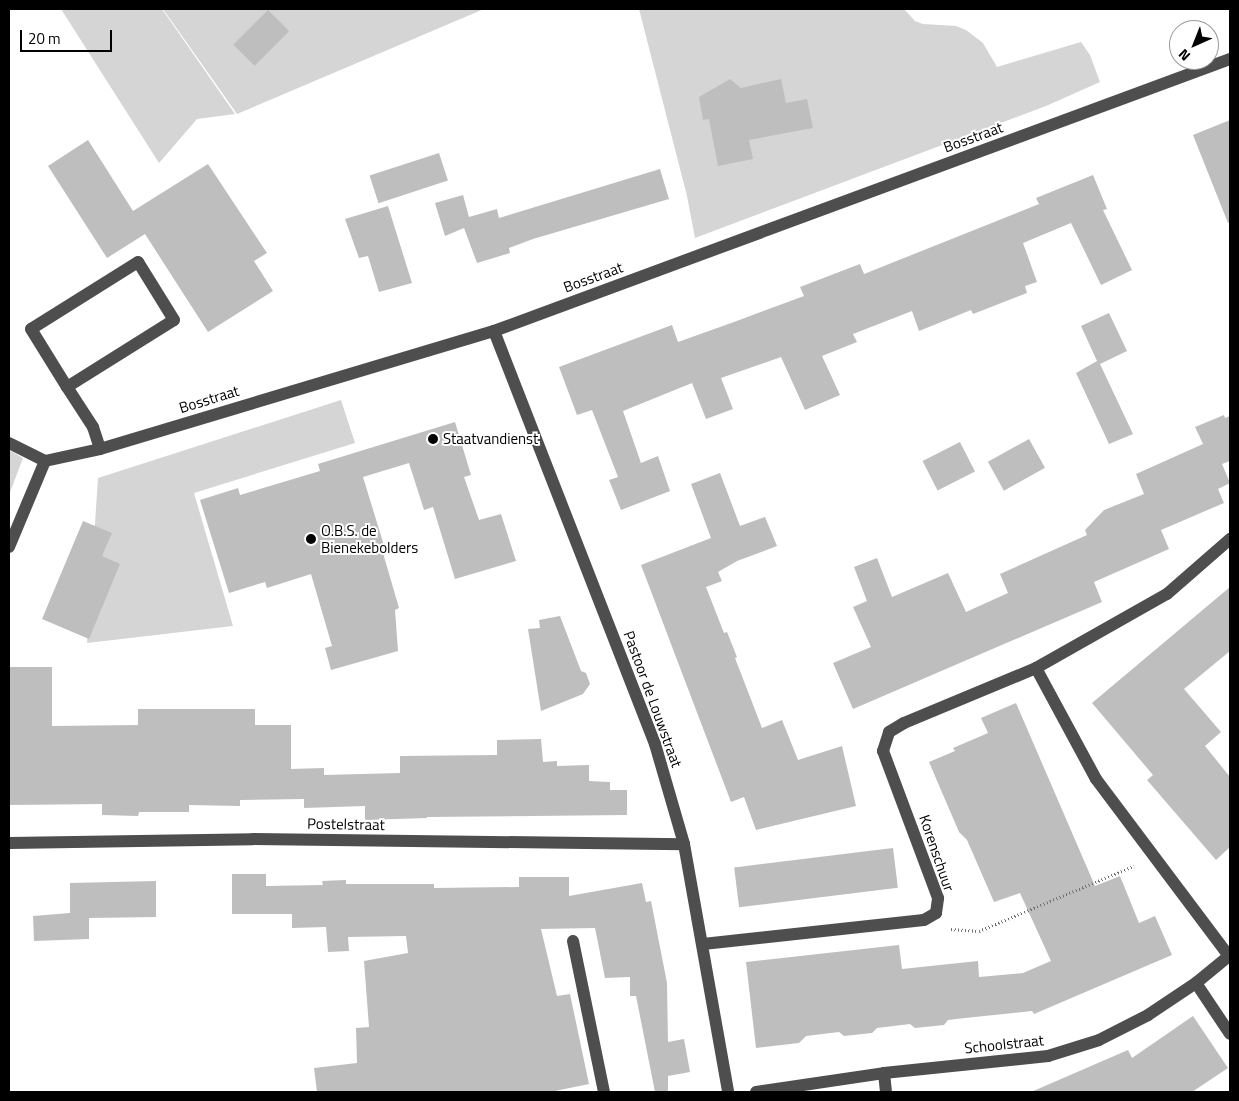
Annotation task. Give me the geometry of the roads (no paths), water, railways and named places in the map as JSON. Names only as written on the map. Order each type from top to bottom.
[{"type":"street","name":"Bosstraat","points":[[45,461],[100,449],[494,331],[1230,59]]},
{"type":"street","points":[[67,386],[174,320],[138,262],[31,329],[92,427],[100,449]]},
{"type":"street","name":"Pastoor de Louwstraat","points":[[494,331],[655,744],[684,844],[728,1092]]},
{"type":"street","points":[[9,443],[45,461],[9,547]]},
{"type":"street","name":"Korenschuur","points":[[703,944],[924,920],[936,914],[938,898],[883,751],[889,732],[904,723],[1036,668],[1167,594],[1230,539]]},
{"type":"street","points":[[1036,668],[1096,779],[1230,955]]},
{"type":"street","name":"Postelstraat","points":[[9,843],[253,839],[684,844]]},
{"type":"street","points":[[573,941],[604,1092]]},
{"type":"street","name":"Schoolstraat","points":[[756,1092],[884,1073],[1048,1056],[1099,1040],[1148,1015],[1196,983],[1230,955]]},
{"type":"street","points":[[1196,983],[1230,1034]]},
{"type":"street","points":[[884,1073],[886,1092]]},
{"type":"place","name":"Staatvandienst","points":[[433,439]]},
{"type":"place","name":"O.B.S. de Bienekebolders","points":[[311,539]]}]
